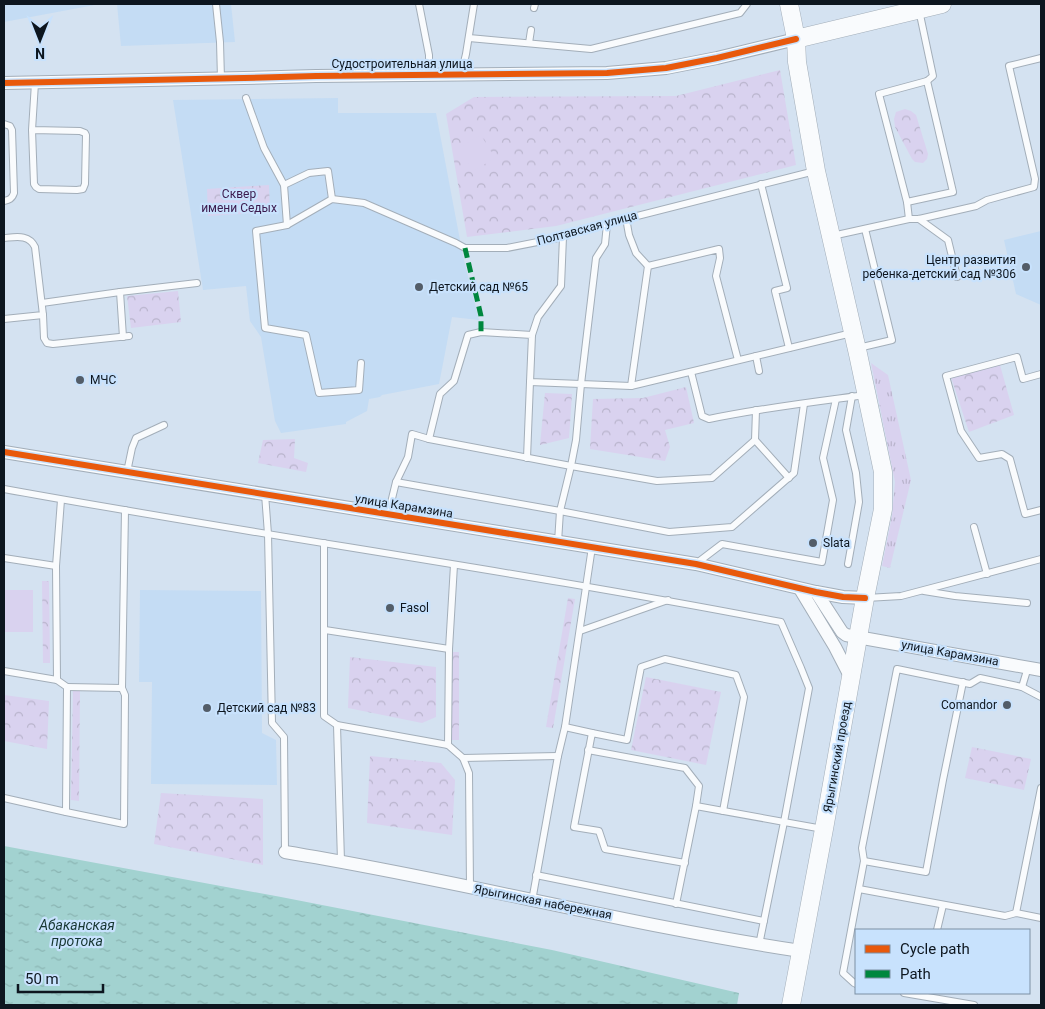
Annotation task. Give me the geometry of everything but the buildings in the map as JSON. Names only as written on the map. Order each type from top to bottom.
[{"type":"main road","name":"Ярыгинский проезд","points":[[789,4],[816,171],[855,341],[859,395],[883,472],[882,509],[791,1005]]},
{"type":"main road","name":"Судостроительная улица","points":[[796,39],[942,4]]},
{"type":"street","name":"Судостроительная улица","points":[[4,83],[316,76],[607,73],[666,68],[718,58],[796,39]]},
{"type":"street","name":"улица Карамзина","points":[[4,452],[696,564],[800,589],[865,598]]},
{"type":"street","points":[[800,589],[835,647],[851,678]]},
{"type":"street","name":"улица Карамзина","points":[[816,592],[842,632],[846,635],[1041,670]]},
{"type":"street","name":"Ярыгинская набережная","points":[[285,852],[341,861],[532,901],[759,945],[802,951]]},
{"type":"lane","points":[[216,4],[220,42],[220,79]]},
{"type":"lane","points":[[419,4],[428,55],[429,75]]},
{"type":"lane","points":[[461,75],[474,4]]},
{"type":"lane","points":[[469,38],[591,49],[740,13],[747,4]]},
{"type":"lane","points":[[910,219],[879,94],[927,81],[933,76],[919,9]]},
{"type":"lane","points":[[529,43],[531,30]]},
{"type":"lane","points":[[830,237],[976,206],[987,200],[1034,188],[1035,179],[1009,66],[1041,58]]},
{"type":"lane","points":[[907,202],[953,192],[927,81]]},
{"type":"lane","points":[[32,130],[80,131],[85,133],[85,184],[83,189],[40,189],[36,187],[33,180],[32,130],[35,83]]},
{"type":"lane","points":[[246,98],[264,148],[284,185],[287,225]]},
{"type":"lane","points":[[4,124],[10,126],[12,130],[14,194],[8,201],[4,201]]},
{"type":"lane","points":[[284,185],[309,173],[328,171],[332,199],[287,225],[256,231],[265,328],[306,335],[319,393],[359,390],[361,363]]},
{"type":"lane","name":"Полтавская улица","points":[[332,199],[364,203],[464,248],[508,248],[563,237],[626,218],[816,171]]},
{"type":"lane","points":[[761,184],[787,288],[775,291],[789,348]]},
{"type":"lane","points":[[626,218],[629,235],[636,253],[648,266]]},
{"type":"lane","points":[[918,219],[948,240],[957,277]]},
{"type":"lane","points":[[558,542],[560,512],[576,440],[596,258],[605,244],[607,224]]},
{"type":"lane","points":[[530,382],[631,386],[789,348],[855,341],[892,340],[866,229]]},
{"type":"lane","points":[[527,458],[532,335],[538,317],[561,286],[563,237]]},
{"type":"lane","points":[[4,238],[27,238],[32,241],[35,247],[44,338],[47,343],[126,337],[120,292]]},
{"type":"lane","points":[[648,266],[719,249],[720,258],[716,276],[738,360]]},
{"type":"lane","points":[[631,386],[648,266]]},
{"type":"lane","points":[[42,303],[197,283]]},
{"type":"lane","points":[[4,318],[43,315]]},
{"type":"lane","points":[[429,439],[440,394],[454,381],[468,335],[481,332],[532,335]]},
{"type":"lane","points":[[756,356],[759,371]]},
{"type":"lane","points":[[1041,374],[1023,379],[1017,357],[946,376],[961,431],[979,458],[1002,454],[1010,460],[1025,514],[1041,510]]},
{"type":"lane","points":[[691,372],[702,416],[709,419],[859,395]]},
{"type":"lane","points":[[848,564],[859,502],[856,473],[846,430],[859,395]]},
{"type":"lane","points":[[696,564],[722,544],[822,562],[833,500],[823,458],[836,399]]},
{"type":"lane","points":[[396,482],[669,532],[732,527],[794,473],[804,404]]},
{"type":"lane","points":[[756,410],[755,440],[789,478]]},
{"type":"lane","points":[[127,472],[136,438],[164,425]]},
{"type":"lane","points":[[388,515],[396,482],[408,457],[412,434],[527,458],[658,481],[712,478],[755,440]]},
{"type":"lane","points":[[4,489],[668,600],[781,622],[809,688],[759,945]]},
{"type":"lane","points":[[265,494],[268,534],[272,723],[284,737],[285,852]]},
{"type":"lane","points":[[57,680],[56,566],[61,500]]},
{"type":"lane","points":[[4,798],[124,824],[125,695],[122,688],[125,510]]},
{"type":"lane","points":[[974,526],[987,574]]},
{"type":"lane","points":[[324,543],[324,716],[336,725],[448,745],[463,758],[469,773],[470,888]]},
{"type":"lane","points":[[532,901],[565,727],[592,547]]},
{"type":"lane","points":[[4,558],[56,566]]},
{"type":"lane","points":[[865,598],[901,596],[1041,559]]},
{"type":"lane","points":[[448,745],[449,649],[454,565]]},
{"type":"lane","points":[[920,591],[1027,603]]},
{"type":"lane","points":[[580,631],[668,600]]},
{"type":"lane","points":[[325,630],[449,649]]},
{"type":"lane","points":[[565,727],[627,740],[641,667],[665,659],[736,675],[744,697],[723,811]]},
{"type":"lane","points":[[1022,687],[1028,667]]},
{"type":"lane","points":[[855,984],[843,973],[864,861],[862,848],[897,669],[970,684],[980,678],[1022,687],[1041,697]]},
{"type":"lane","points":[[4,672],[57,680],[67,687],[122,688]]},
{"type":"lane","points":[[864,861],[926,872],[963,682]]},
{"type":"lane","points":[[66,812],[67,687]]},
{"type":"lane","points":[[336,725],[341,861]]},
{"type":"lane","points":[[592,733],[574,827],[598,831],[605,849],[685,863]]},
{"type":"lane","points":[[588,750],[685,768],[699,786],[676,904]]},
{"type":"lane","points":[[463,758],[558,756]]},
{"type":"lane","points":[[1016,913],[1041,788]]},
{"type":"lane","points":[[696,806],[824,829]]},
{"type":"lane","points":[[536,875],[764,920]]},
{"type":"lane","points":[[859,889],[1005,916],[1016,913],[1041,918]]},
{"type":"lane","points":[[937,929],[943,905]]},
{"type":"lane","points":[[924,994],[974,1005]]},
{"type":"shaded area","points":[[4,4],[100,4],[4,22]]},
{"type":"shaded area","points":[[117,4],[231,4],[235,42],[121,46]]},
{"type":"shaded area","points":[[338,98],[338,113],[436,113],[463,256],[479,320],[452,317],[439,384],[369,399],[367,411],[346,422],[346,424],[281,433],[275,421],[261,337],[250,321],[246,286],[203,290],[173,100]]},
{"type":"shaded area","name":"Центр развития ребенка-детский сад №306","points":[[1041,231],[1041,305],[1016,294],[1004,240]]},
{"type":"shaded area","name":"Детский сад №83","points":[[140,590],[261,591],[262,733],[276,740],[277,785],[151,784],[152,682],[139,682]]},
{"type":"green space","points":[[780,70],[796,165],[556,226],[467,237],[446,114],[474,97],[676,96]]},
{"type":"green space","points":[[905,109],[916,115],[928,154],[927,159],[923,163],[915,162],[912,159],[895,127],[894,119],[896,112]]},
{"type":"green space","points":[[481,135],[495,158],[473,171],[459,148]]},
{"type":"green space","name":"Сквер имени Седых","points":[[269,185],[270,212],[208,216],[207,189]]},
{"type":"green space","points":[[178,291],[181,322],[131,328],[127,296]]},
{"type":"green space","points":[[871,363],[888,375],[911,480],[890,568],[882,566],[892,516],[895,482]]},
{"type":"green space","points":[[1000,365],[1014,415],[969,432],[951,377]]},
{"type":"green space","points":[[686,387],[694,423],[665,430],[670,447],[665,461],[590,449],[593,399],[643,398]]},
{"type":"green space","points":[[545,393],[572,394],[569,438],[540,445]]},
{"type":"green space","points":[[295,439],[294,458],[308,463],[306,472],[258,463],[263,440]]},
{"type":"green space","points":[[42,581],[49,581],[50,663],[43,663]]},
{"type":"green space","points":[[5,590],[33,590],[33,632],[5,632]]},
{"type":"green space","points":[[568,598],[575,599],[553,728],[546,727]]},
{"type":"green space","points":[[452,652],[459,652],[459,740],[452,740]]},
{"type":"green space","points":[[350,657],[436,667],[436,717],[422,723],[348,708]]},
{"type":"green space","points":[[646,677],[721,692],[706,765],[631,750]]},
{"type":"green space","points":[[73,690],[80,690],[79,801],[71,800]]},
{"type":"green space","points":[[4,695],[49,701],[47,749],[4,741]]},
{"type":"green space","points":[[972,747],[1031,759],[1024,790],[965,778]]},
{"type":"green space","points":[[370,756],[441,763],[455,780],[452,835],[367,823]]},
{"type":"green space","points":[[161,793],[263,799],[263,865],[154,844]]},
{"type":"water","name":"Абаканская протока","points":[[4,846],[281,897],[552,950],[739,993],[737,1005],[4,1005]]},
{"type":"marked path","points":[[465,248],[481,316],[481,332]]},
{"type":"cycle path","points":[[4,83],[316,76],[607,73],[666,68],[796,39]]},
{"type":"cycle path","points":[[4,452],[696,564],[816,592],[843,597],[865,598]]},
{"type":"place","name":"Центр развития ребенка-детский сад №306","points":[[1026,267]]},
{"type":"place","name":"Детский сад №65","points":[[419,287]]},
{"type":"place","name":"МЧС","points":[[80,380]]},
{"type":"place","name":"Slata","points":[[813,543]]},
{"type":"place","name":"Fasol","points":[[390,608]]},
{"type":"place","name":"Comandor","points":[[1007,705]]},
{"type":"place","name":"Детский сад №83","points":[[207,708]]}]
